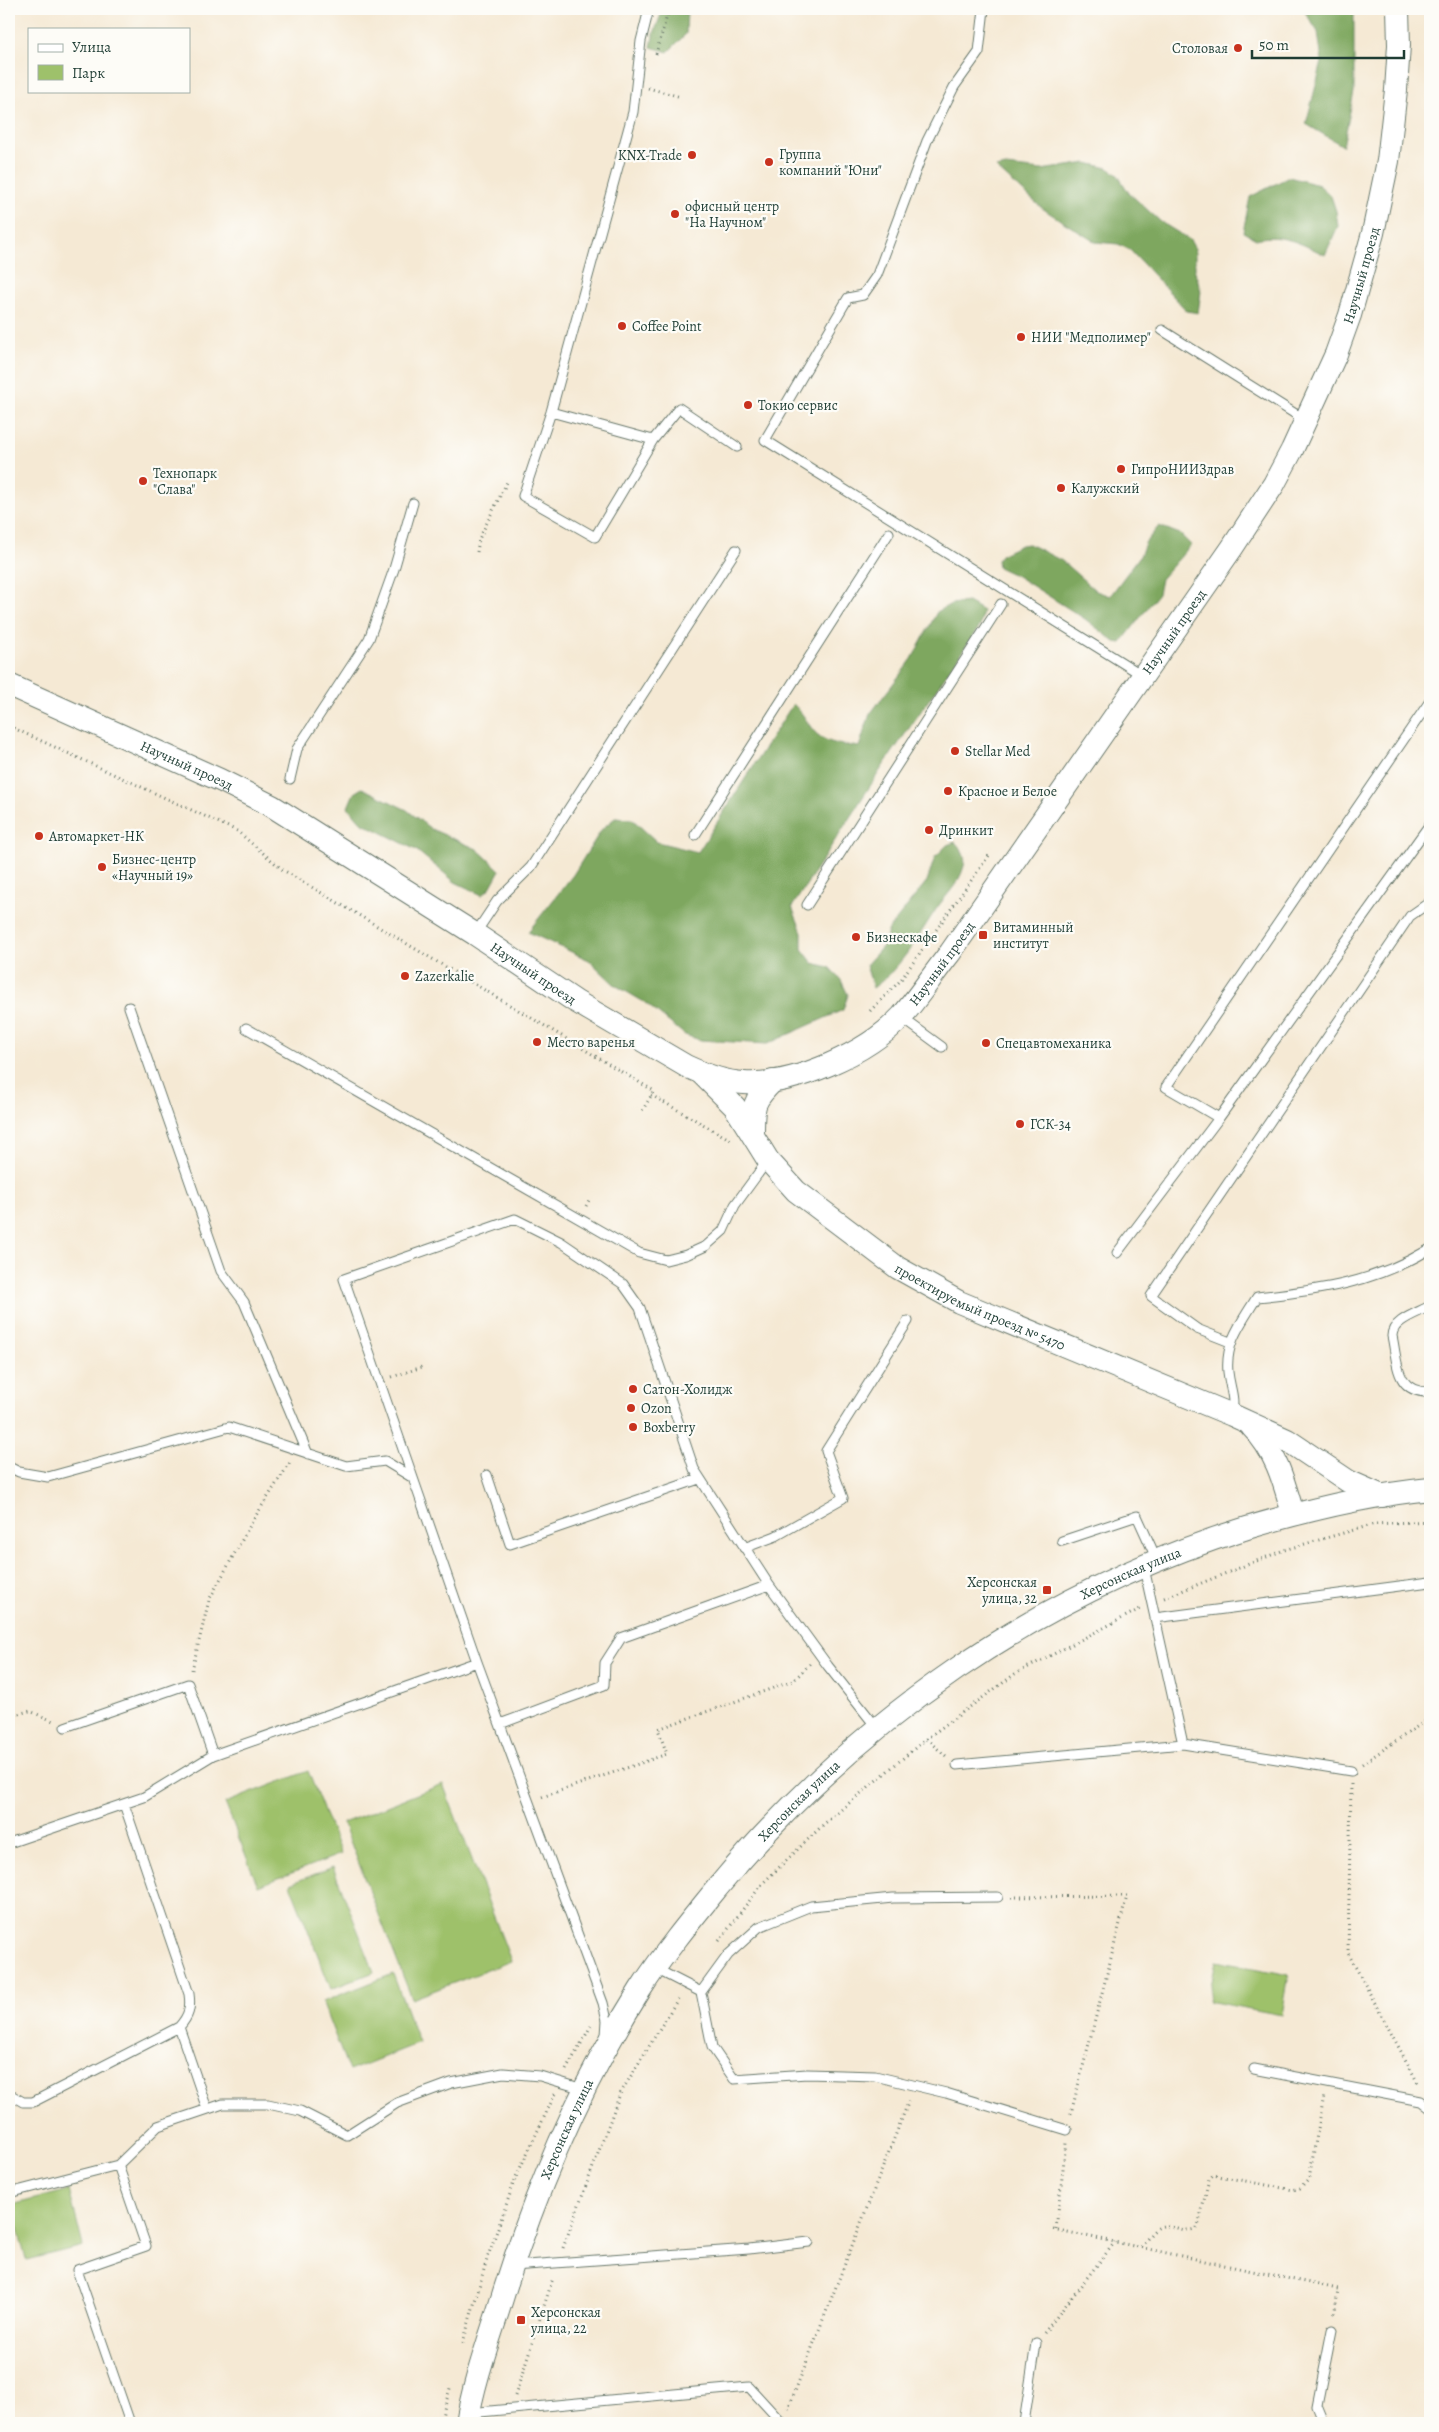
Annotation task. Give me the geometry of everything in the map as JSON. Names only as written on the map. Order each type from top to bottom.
[{"type":"street","name":"Научный проезд","points":[[9,685],[220,780],[272,806],[475,934],[575,1001],[652,1048],[700,1072],[744,1083],[773,1081],[804,1073],[857,1050],[901,1017],[950,953],[1274,484],[1336,354],[1373,233],[1388,161],[1396,90],[1399,46],[1398,9]]},
{"type":"street","name":"проектируемый проезд № 5470","points":[[700,1072],[734,1107],[768,1160],[796,1191],[898,1268],[951,1298],[1240,1418],[1287,1440],[1348,1481],[1382,1496]]},
{"type":"street","points":[[754,1136],[753,1107],[761,1093],[773,1081]]},
{"type":"street","name":"проектируемый проезд № 5470","points":[[1240,1418],[1266,1441],[1282,1476],[1293,1514]]},
{"type":"street","name":"Херсонская улица","points":[[468,2418],[512,2266],[542,2184],[584,2089],[606,2048],[655,1968],[693,1917],[751,1848],[806,1791],[939,1680],[1009,1633],[1076,1597],[1150,1562],[1202,1542],[1293,1514],[1382,1496],[1430,1490]]},
{"type":"lane","points":[[649,9],[642,41],[633,112],[551,412],[523,496],[596,537],[653,440],[679,408],[737,447]]},
{"type":"lane","points":[[984,9],[979,52],[954,87],[927,141],[877,275],[863,295],[848,298],[765,440],[1142,675]]},
{"type":"lane","points":[[1162,330],[1305,420]]},
{"type":"lane","points":[[551,412],[653,440]]},
{"type":"lane","points":[[290,779],[297,750],[369,638],[394,569],[413,503]]},
{"type":"lane","points":[[695,834],[890,533]]},
{"type":"lane","points":[[475,934],[497,901],[536,859],[736,550]]},
{"type":"lane","points":[[806,905],[1000,604]]},
{"type":"lane","points":[[1219,1118],[1166,1087],[1430,701]]},
{"type":"lane","points":[[1117,1253],[1219,1118],[1430,824]]},
{"type":"lane","points":[[1230,1342],[1197,1328],[1151,1296],[1410,916],[1430,902]]},
{"type":"lane","points":[[129,1007],[221,1271],[244,1302],[308,1454]]},
{"type":"lane","points":[[901,1017],[942,1047]]},
{"type":"lane","points":[[246,1028],[639,1253],[666,1260],[686,1256],[706,1246],[724,1231],[735,1205],[768,1160]]},
{"type":"lane","points":[[606,2048],[607,2020],[603,2003],[477,1662],[344,1279],[515,1219],[561,1242],[623,1284],[640,1308],[690,1460],[700,1479],[769,1585],[820,1655],[878,1729]]},
{"type":"lane","points":[[1240,1418],[1228,1371],[1230,1342],[1257,1298],[1324,1290],[1376,1276],[1404,1265],[1430,1248]]},
{"type":"lane","points":[[1430,1306],[1398,1324],[1392,1330],[1392,1336],[1401,1379],[1407,1387],[1418,1392],[1430,1392]]},
{"type":"lane","points":[[744,1548],[776,1536],[843,1498],[826,1450],[908,1322]]},
{"type":"lane","points":[[9,1467],[19,1472],[48,1477],[229,1427],[346,1466],[385,1461],[413,1478]]},
{"type":"lane","points":[[487,1474],[510,1544],[700,1479]]},
{"type":"lane","points":[[1062,1541],[1137,1516],[1150,1562],[1151,1603],[1183,1744]]},
{"type":"lane","points":[[1155,1618],[1430,1582]]},
{"type":"lane","points":[[500,1724],[604,1686],[605,1663],[621,1638],[769,1585]]},
{"type":"lane","points":[[9,1843],[124,1804],[157,1790],[212,1755],[477,1662]]},
{"type":"lane","points":[[65,1727],[188,1684],[212,1755]]},
{"type":"lane","points":[[957,1765],[1183,1744],[1351,1771]]},
{"type":"lane","points":[[9,2094],[23,2102],[33,2102],[179,2027],[187,2018],[190,2007],[189,1994],[124,1804]]},
{"type":"lane","points":[[998,1897],[894,1898],[811,1906],[759,1927],[728,1955],[701,1992],[712,2047],[734,2079],[807,2074],[875,2076],[1067,2130]]},
{"type":"lane","points":[[655,1968],[701,1992]]},
{"type":"lane","points":[[179,2027],[207,2109]]},
{"type":"lane","points":[[1254,2069],[1421,2101],[1430,2108]]},
{"type":"lane","points":[[9,2193],[118,2165],[158,2126],[223,2104],[268,2104],[300,2111],[346,2135],[397,2103],[451,2083],[502,2073],[540,2076],[584,2089]]},
{"type":"lane","points":[[118,2165],[146,2246],[77,2270],[130,2423]]},
{"type":"lane","points":[[512,2266],[749,2249],[809,2242]]},
{"type":"lane","points":[[1324,2423],[1316,2406],[1332,2330]]},
{"type":"lane","points":[[1024,2423],[1036,2343]]},
{"type":"lane","points":[[468,2418],[512,2409],[749,2387],[782,2423]]},
{"type":"path","points":[[654,61],[669,9]]},
{"type":"path","points":[[649,78],[646,87],[681,97]]},
{"type":"path","points":[[477,552],[479,539],[506,482]]},
{"type":"path","points":[[9,726],[238,831],[283,870],[654,1091],[642,1111]]},
{"type":"path","points":[[651,1095],[727,1140],[754,1136]]},
{"type":"path","points":[[379,1382],[422,1367]]},
{"type":"path","points":[[188,1684],[209,1600],[252,1520],[298,1450]]},
{"type":"path","points":[[715,1946],[762,1884],[824,1824],[926,1739],[1015,1674],[1151,1603],[1284,1550],[1375,1524],[1430,1521]]},
{"type":"path","points":[[528,1802],[666,1754],[658,1729],[793,1681],[820,1655]]},
{"type":"path","points":[[9,1716],[30,1710],[65,1727]]},
{"type":"path","points":[[1422,2090],[1348,1953],[1351,1771],[1430,1718]]},
{"type":"path","points":[[926,1739],[957,1765]]},
{"type":"path","points":[[998,1897],[1127,1896],[1067,2130],[1055,2229],[1338,2290],[1332,2330]]},
{"type":"path","points":[[512,2409],[558,2262],[620,2094],[686,1985]]},
{"type":"path","points":[[1141,2247],[1155,2229],[1161,2226],[1190,2230],[1198,2227],[1209,2179],[1213,2175],[1293,2190],[1305,2184],[1308,2178],[1326,2083]]},
{"type":"path","points":[[786,2414],[914,2086]]},
{"type":"path","points":[[1036,2343],[1115,2242]]},
{"type":"green space","points":[[663,9],[687,9],[686,34],[668,52],[651,47]]},
{"type":"green space","points":[[1303,9],[1354,9],[1354,92],[1343,146],[1306,124],[1322,62],[1318,32]]},
{"type":"green space","points":[[1087,163],[1108,168],[1117,174],[1129,193],[1161,222],[1190,240],[1195,249],[1195,272],[1201,291],[1198,313],[1187,311],[1130,250],[1118,244],[1095,242],[1043,209],[996,168],[1006,166],[1041,170]]},
{"type":"green space","points":[[1289,177],[1319,185],[1331,196],[1338,226],[1325,255],[1292,241],[1274,237],[1256,239],[1243,232],[1250,197]]},
{"type":"green space","points":[[1159,526],[1180,534],[1191,545],[1161,579],[1158,594],[1121,643],[1115,642],[1085,619],[1017,576],[998,567],[997,560],[1002,554],[1021,545],[1029,544],[1062,561],[1096,591],[1110,596],[1140,556],[1145,543]]},
{"type":"green space","points":[[968,602],[983,611],[980,626],[883,766],[792,907],[802,932],[802,949],[813,963],[829,967],[841,980],[848,995],[843,1010],[767,1044],[700,1040],[685,1035],[644,1002],[615,985],[589,960],[528,932],[573,875],[602,829],[615,818],[632,819],[657,842],[698,852],[793,704],[815,732],[826,740],[859,747],[870,714],[912,659],[937,612],[951,604]]},
{"type":"green space","points":[[362,788],[407,810],[431,829],[477,849],[500,870],[490,888],[482,895],[455,882],[416,850],[361,822],[348,807],[354,793]]},
{"type":"green space","points":[[955,842],[965,860],[962,873],[899,964],[873,988],[866,965],[883,946],[889,929],[927,881],[935,857],[947,845]]},
{"type":"green space","points":[[308,1771],[341,1854],[258,1886],[225,1803]]},
{"type":"green space","points":[[443,1784],[511,1961],[412,1999],[343,1823]]},
{"type":"green space","points":[[333,1867],[374,1972],[331,1989],[290,1884]]},
{"type":"green space","points":[[1216,1961],[1289,1975],[1282,2015],[1208,2001]]},
{"type":"green space","points":[[393,1974],[419,2043],[349,2071],[322,2002]]},
{"type":"green space","points":[[69,2190],[83,2246],[26,2260],[12,2205]]},
{"type":"place","name":"Столовая","points":[[1238,48]]},
{"type":"place","name":"KNX-Trade","points":[[692,155]]},
{"type":"place","name":"Группа компаний \"Юни\"","points":[[769,162]]},
{"type":"place","name":"офисный центр \"На Научном\"","points":[[675,214]]},
{"type":"place","name":"Coffee Point","points":[[622,326]]},
{"type":"place","name":"НИИ \"Медполимер\"","points":[[1021,337]]},
{"type":"place","name":"Токио сервис","points":[[748,405]]},
{"type":"place","name":"ГипроНИИЗдрав","points":[[1121,469]]},
{"type":"place","name":"Технопарк \"Слава\"","points":[[143,481]]},
{"type":"place","name":"Калужский","points":[[1061,488]]},
{"type":"place","name":"Stellar Med","points":[[955,751]]},
{"type":"place","name":"Красное и Белое","points":[[948,791]]},
{"type":"place","name":"Дринкит","points":[[929,830]]},
{"type":"place","name":"Автомаркет-НК","points":[[39,836]]},
{"type":"place","name":"Бизнес-центр «Научный 19»","points":[[102,867]]},
{"type":"place","name":"Витаминный институт","points":[[983,935]]},
{"type":"place","name":"Бизнескафе","points":[[856,937]]},
{"type":"place","name":"Zazerkalie","points":[[405,976]]},
{"type":"place","name":"Место варенья","points":[[537,1042]]},
{"type":"place","name":"Спецавтомеханика","points":[[986,1043]]},
{"type":"place","name":"ГСК-34","points":[[1020,1124]]},
{"type":"place","name":"Сатон-Холидж","points":[[633,1389]]},
{"type":"place","name":"Ozon","points":[[631,1408]]},
{"type":"place","name":"Boxberry","points":[[633,1427]]},
{"type":"place","name":"Херсонская улица, 32","points":[[1047,1590]]},
{"type":"place","name":"Херсонская улица, 22","points":[[521,2320]]}]
